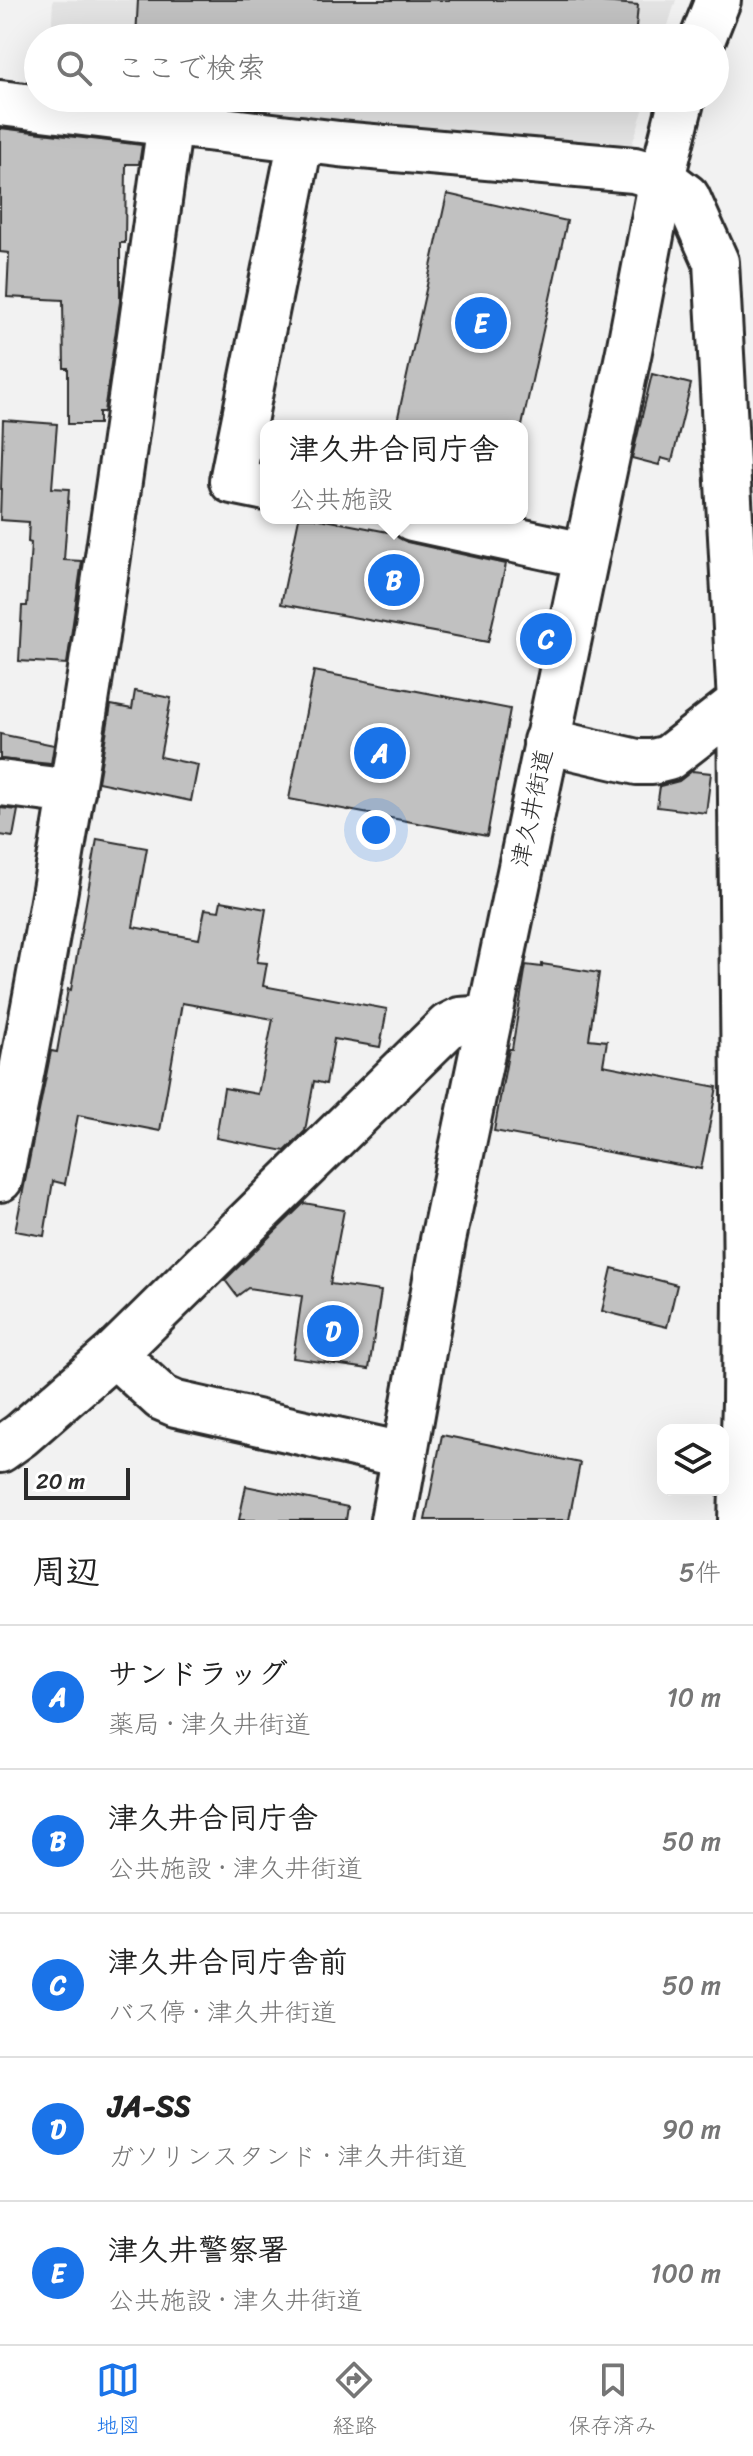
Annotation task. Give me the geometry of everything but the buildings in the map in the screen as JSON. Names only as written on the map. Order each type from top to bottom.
[{"type":"main road","points":[[709,24],[718,0]]},
{"type":"main road","points":[[0,103],[24,106]]},
{"type":"main road","points":[[76,112],[301,139],[634,170],[662,178],[687,197],[716,262],[745,650],[740,702],[749,1176],[741,1520]]},
{"type":"main road","name":"津久井街道","points":[[393,1520],[437,1270],[629,351],[662,178],[678,112]]},
{"type":"main road","points":[[0,1179],[6,1117],[72,792],[170,123]]},
{"type":"main road","points":[[260,487],[232,481],[301,139]]},
{"type":"main road","points":[[440,524],[584,555]]},
{"type":"main road","points":[[546,741],[637,762],[652,762],[668,758],[740,702]]},
{"type":"main road","points":[[0,783],[72,792]]},
{"type":"main road","points":[[0,1450],[114,1354],[448,1026],[460,1020],[489,1018]]},
{"type":"main road","points":[[125,1364],[162,1398],[176,1404],[403,1455]]},
{"type":"shaded area","points":[[53,0],[676,0],[668,24],[52,24]]},
{"type":"shaded area","points":[[234,112],[643,112],[631,148],[366,128]]},
{"type":"place","name":"津久井警察署","points":[[481,323]]},
{"type":"place","name":"津久井合同庁舎","points":[[394,580]]},
{"type":"place","name":"津久井合同庁舎前","points":[[546,639]]},
{"type":"place","name":"サンドラッグ","points":[[380,753]]},
{"type":"place","name":"JA-SS","points":[[333,1331]]}]
